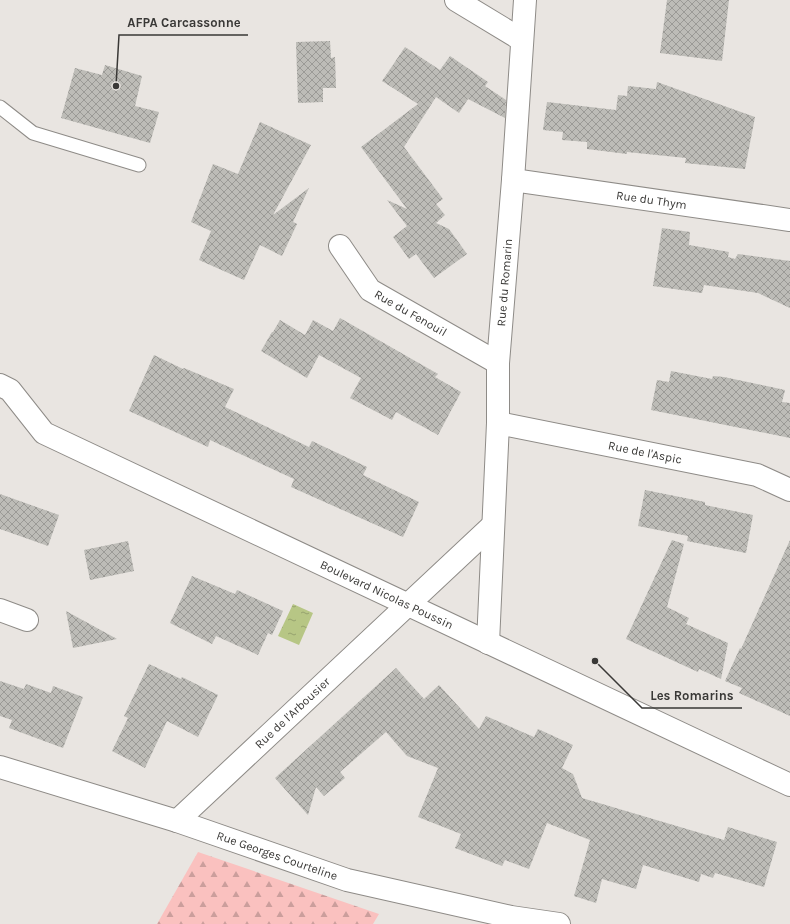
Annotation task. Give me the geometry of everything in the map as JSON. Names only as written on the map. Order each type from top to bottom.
[{"type":"street","points":[[456,0],[522,40]]},
{"type":"street","name":"Rue du Romarin","points":[[488,643],[498,423],[498,363],[513,180],[525,0]]},
{"type":"street","name":"Rue du Thym","points":[[513,180],[790,220]]},
{"type":"street","name":"Rue du Fenouil","points":[[340,246],[370,290],[498,363]]},
{"type":"street","name":"Boulevard Nicolas Poussin","points":[[0,385],[10,390],[44,433],[790,785]]},
{"type":"street","name":"Rue de l'Aspic","points":[[498,423],[757,474],[790,490]]},
{"type":"street","points":[[408,605],[493,525]]},
{"type":"street","name":"Rue de l'Arbousier","points":[[177,821],[408,605]]},
{"type":"street","points":[[0,610],[27,620]]},
{"type":"street","name":"Rue Georges Courteline","points":[[0,767],[177,821],[347,880],[511,917],[559,924]]},
{"type":"lane","points":[[0,107],[33,133],[139,165]]},
{"type":"green space","points":[[198,852],[379,914],[373,924],[157,924]]},
{"type":"water","points":[[293,604],[313,613],[299,645],[278,636]]},
{"type":"building","points":[[667,0],[729,0],[722,61],[660,53]]},
{"type":"building","points":[[330,41],[331,58],[335,57],[336,88],[323,88],[323,102],[298,103],[296,42]]},
{"type":"building","points":[[405,47],[440,70],[450,56],[488,82],[485,86],[506,100],[505,118],[468,99],[459,113],[436,97],[404,147],[443,199],[436,204],[445,215],[436,223],[449,229],[467,254],[434,278],[416,254],[409,259],[393,237],[407,226],[387,200],[407,209],[361,147],[418,104],[382,81]]},
{"type":"building","points":[[105,65],[142,76],[135,106],[159,112],[150,143],[61,118],[75,68],[102,75]]},
{"type":"building","points":[[657,82],[755,117],[745,169],[685,163],[686,158],[627,152],[627,154],[587,149],[587,142],[562,140],[563,132],[543,130],[547,102],[616,110],[618,95],[627,96],[628,86],[656,89]]},
{"type":"building","points":[[260,122],[311,145],[273,215],[309,188],[293,222],[297,224],[282,256],[260,245],[244,280],[199,260],[211,231],[191,222],[213,164],[238,174]]},
{"type":"building","points":[[662,228],[690,232],[689,245],[729,252],[728,257],[735,259],[738,254],[790,261],[790,308],[758,293],[704,285],[702,293],[653,286]]},
{"type":"building","points":[[340,318],[438,374],[435,377],[461,392],[438,435],[396,412],[392,420],[350,398],[361,378],[319,355],[307,378],[261,351],[280,320],[305,335],[313,320],[333,331]]},
{"type":"building","points":[[154,355],[183,369],[184,368],[234,389],[225,407],[309,447],[312,441],[367,467],[363,475],[419,502],[403,537],[291,487],[294,479],[210,440],[208,447],[129,411]]},
{"type":"building","points":[[671,371],[712,379],[713,376],[724,377],[785,390],[782,402],[790,403],[790,438],[651,410],[657,380],[669,382]]},
{"type":"building","points":[[645,490],[705,502],[705,505],[753,515],[746,553],[687,541],[688,536],[638,526]]},
{"type":"building","points":[[0,494],[59,515],[48,546],[0,529]]},
{"type":"building","points":[[672,540],[684,544],[667,607],[689,618],[686,624],[728,643],[721,679],[699,669],[698,672],[626,639]]},
{"type":"building","points":[[790,540],[790,716],[739,693],[742,688],[725,681]]},
{"type":"building","points":[[128,541],[134,571],[90,580],[84,550]]},
{"type":"building","points":[[192,576],[235,594],[237,590],[283,611],[272,635],[268,633],[258,655],[216,636],[212,644],[170,623]]},
{"type":"building","points":[[66,611],[117,639],[73,648]]},
{"type":"building","points":[[149,664],[181,679],[182,677],[218,695],[198,737],[167,721],[145,768],[112,751],[128,718],[124,716]]},
{"type":"building","points":[[396,668],[424,699],[439,685],[479,729],[486,716],[534,737],[538,729],[573,745],[562,768],[573,774],[582,798],[724,840],[728,827],[777,842],[764,887],[715,873],[713,878],[701,874],[699,882],[643,865],[636,889],[602,879],[596,903],[574,896],[590,840],[547,823],[529,869],[505,860],[502,866],[455,848],[461,834],[418,817],[438,768],[407,756],[386,732],[340,772],[345,778],[324,796],[316,787],[308,815],[275,778]]},
{"type":"building","points":[[0,681],[24,689],[26,684],[51,693],[53,686],[83,697],[63,748],[9,728],[12,720],[0,716]]},
{"type":"place","name":"AFPA Carcassonne","points":[[116,86]]},
{"type":"place","name":"Les Romarins","points":[[595,661]]}]
